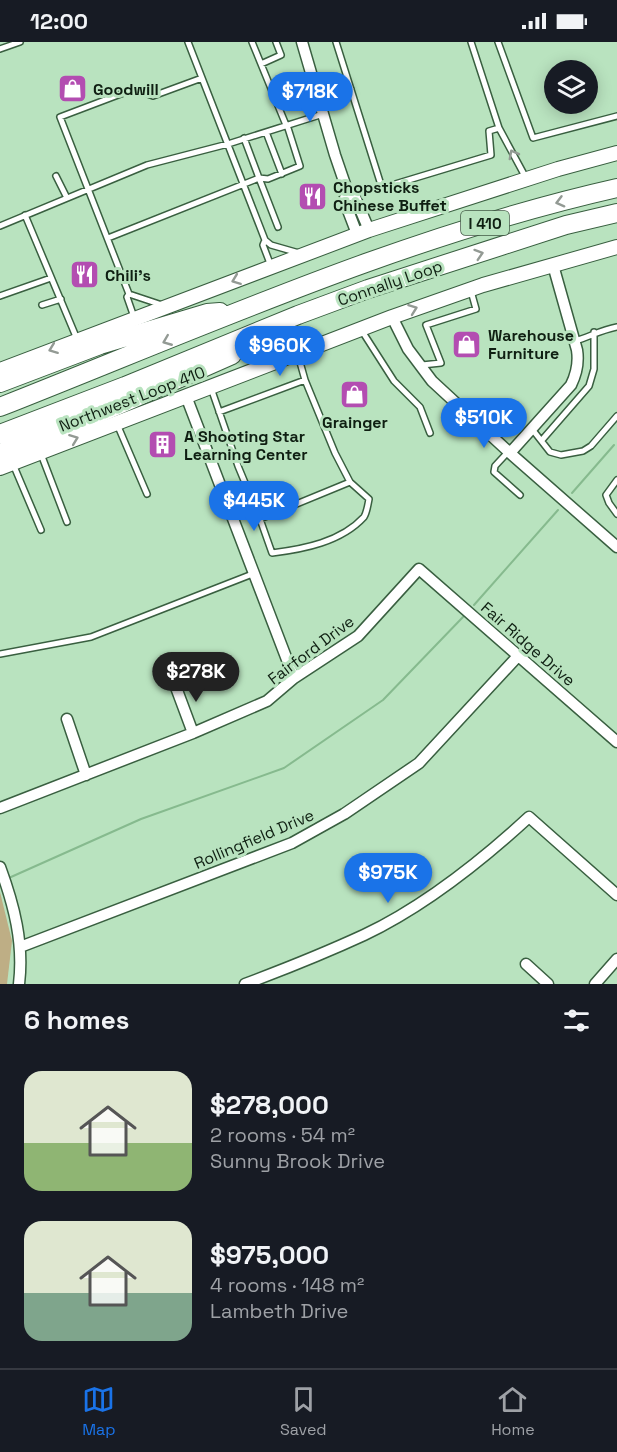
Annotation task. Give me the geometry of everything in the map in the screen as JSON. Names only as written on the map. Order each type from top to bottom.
[{"type":"highway","name":"Connally Loop","points":[[0,407],[355,266],[498,218],[617,188]]},
{"type":"highway","name":"Connally Loop","points":[[0,434],[126,386],[298,315],[566,225],[617,213]]},
{"type":"highway","points":[[4,461],[80,422],[423,272]]},
{"type":"highway","points":[[0,383],[99,345],[207,312],[240,312]]},
{"type":"main road","points":[[0,370],[363,232],[526,179],[617,153]]},
{"type":"main road","name":"Northwest Loop 410","points":[[4,461],[40,452],[470,289],[617,247]]},
{"type":"street","points":[[302,42],[348,193],[355,197],[363,232]]},
{"type":"street","points":[[509,453],[571,385],[577,373],[579,361],[553,266]]},
{"type":"street","points":[[392,317],[419,366],[447,396],[617,547]]},
{"type":"street","points":[[186,396],[294,678]]},
{"type":"street","name":"Fair Ridge Drive","points":[[418,569],[617,742]]},
{"type":"street","name":"Fairford Drive","points":[[0,808],[193,733],[267,701],[294,678],[358,636],[418,569]]},
{"type":"street","name":"Rollingfield Drive","points":[[20,947],[292,843],[344,814],[419,763],[518,656]]},
{"type":"street","points":[[174,682],[193,733]]},
{"type":"street","points":[[67,719],[86,775]]},
{"type":"street","points":[[244,984],[310,959],[366,934],[433,894],[495,848],[529,817],[617,894]]},
{"type":"street","points":[[0,867],[17,921],[20,947],[19,984]]},
{"type":"street","points":[[595,984],[617,958]]},
{"type":"street","points":[[526,964],[548,984]]},
{"type":"lane","points":[[0,49],[20,42]]},
{"type":"lane","points":[[188,42],[265,240],[271,245],[304,254]]},
{"type":"lane","points":[[108,238],[259,178],[268,179],[299,168],[300,164],[286,125],[252,42]]},
{"type":"lane","points":[[261,64],[281,55],[276,42]]},
{"type":"lane","points":[[336,42],[382,188],[491,155],[489,131],[499,128]]},
{"type":"lane","points":[[471,42],[499,128],[526,179]]},
{"type":"lane","points":[[498,42],[534,138],[617,116]]},
{"type":"lane","points":[[135,318],[127,297],[129,294],[90,189],[60,117],[134,89],[153,96],[202,78]]},
{"type":"lane","points":[[318,98],[351,88]]},
{"type":"lane","points":[[0,226],[147,165],[228,144],[323,114]]},
{"type":"lane","points":[[266,132],[282,174]]},
{"type":"lane","points":[[244,138],[278,227]]},
{"type":"lane","points":[[56,176],[67,198]]},
{"type":"lane","points":[[25,215],[78,340]]},
{"type":"lane","points":[[265,240],[263,245],[271,266]]},
{"type":"lane","points":[[0,296],[51,278]]},
{"type":"lane","points":[[419,366],[441,363],[426,325],[476,309],[470,289]]},
{"type":"lane","points":[[129,294],[166,307]]},
{"type":"lane","points":[[42,305],[61,299]]},
{"type":"lane","points":[[574,341],[586,338],[594,332],[617,327]]},
{"type":"lane","points":[[361,329],[394,381],[420,406],[430,433]]},
{"type":"lane","points":[[542,440],[589,386],[594,369],[594,332]]},
{"type":"lane","points":[[210,387],[272,553],[299,550],[339,536],[365,515],[369,499],[350,482],[335,453],[305,380],[297,354]]},
{"type":"lane","points":[[219,412],[305,380]]},
{"type":"lane","points":[[532,429],[550,452],[555,454],[583,451],[591,446],[617,416]]},
{"type":"lane","points":[[117,423],[147,494]]},
{"type":"lane","points":[[40,452],[67,522]]},
{"type":"lane","points":[[509,453],[495,466],[494,472],[520,495]]},
{"type":"lane","points":[[4,461],[41,530]]},
{"type":"lane","points":[[617,480],[606,495],[617,514]]},
{"type":"lane","points":[[260,519],[350,482]]},
{"type":"lane","points":[[0,654],[91,637],[255,573]]},
{"type":"shaded area","points":[[0,892],[12,941],[7,984],[0,984]]},
{"type":"waterway","points":[[572,493],[614,445]]},
{"type":"waterway","points":[[474,605],[558,510]]},
{"type":"waterway","points":[[11,877],[141,819],[284,768],[383,700],[463,617]]},
{"type":"place","name":"Goodwill","points":[[72,89]]},
{"type":"place","name":"Chopsticks Chinese Buffet","points":[[312,196]]},
{"type":"place","name":"Chili's","points":[[84,275]]},
{"type":"place","name":"Warehouse Furniture","points":[[467,344]]},
{"type":"place","name":"Grainger","points":[[355,394]]},
{"type":"place","name":"A Shooting Star Learning Center","points":[[163,445]]}]
